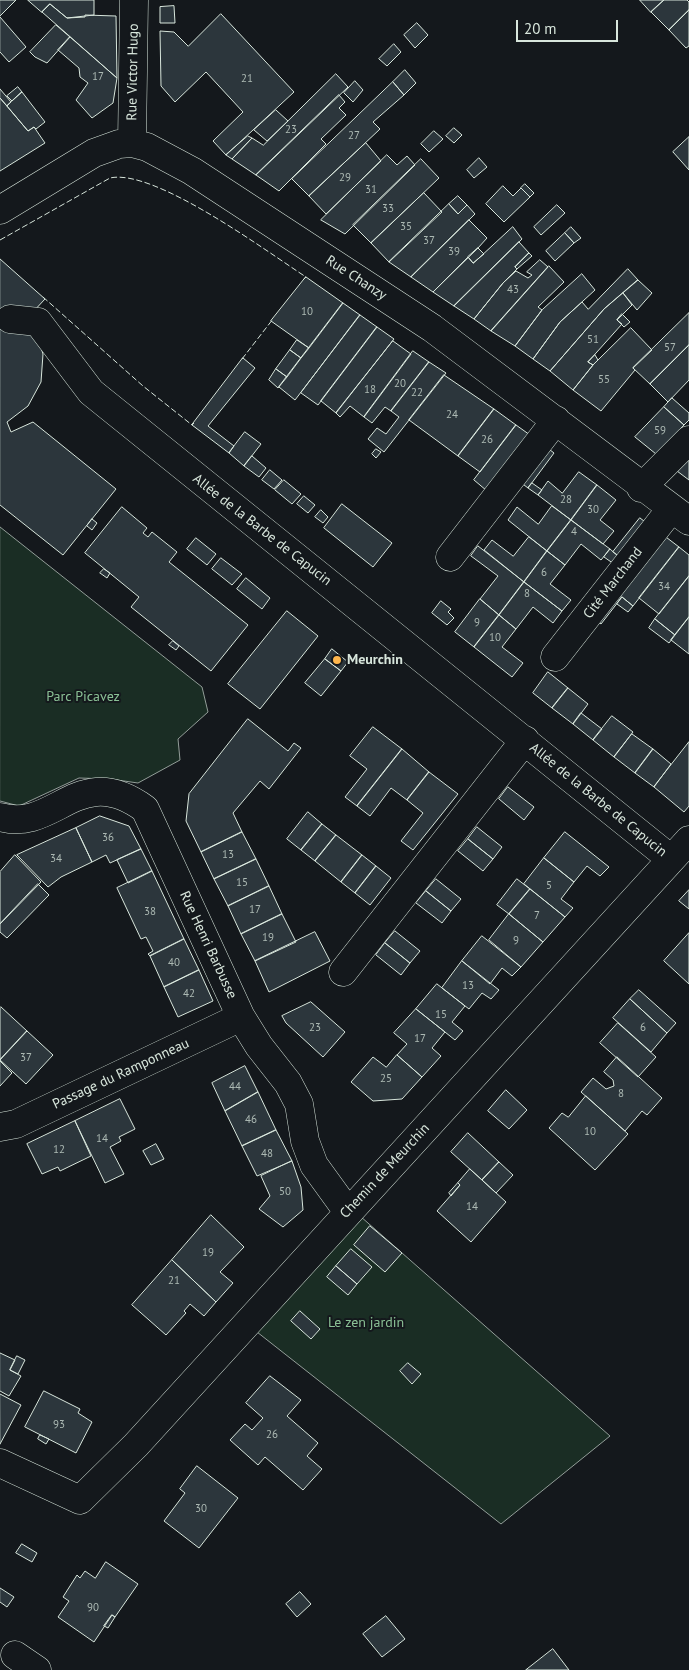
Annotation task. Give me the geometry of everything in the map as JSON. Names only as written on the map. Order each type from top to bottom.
[{"type":"street","name":"Rue Victor Hugo","points":[[132,143],[134,0]]},
{"type":"street","points":[[0,210],[94,153],[119,144],[132,143]]},
{"type":"street","name":"Rue Chanzy","points":[[132,143],[147,147],[192,171],[432,328],[556,420],[641,488],[680,515]]},
{"type":"street","name":"Allée de la Barbe de Capucin","points":[[10,319],[38,322],[91,392],[525,740],[680,850]]},
{"type":"street","points":[[450,557],[556,420]]},
{"type":"street","points":[[641,488],[689,440]]},
{"type":"street","name":"Cité Marchand","points":[[554,657],[680,515]]},
{"type":"street","name":"Allée de la Barbe de Capucin","points":[[343,972],[525,740]]},
{"type":"street","name":"Rue Henri Barbusse","points":[[1,818],[19,820],[36,816],[73,797],[91,791],[119,794],[133,800],[145,809],[241,1017],[259,1046],[288,1083],[299,1104],[305,1141],[314,1165],[348,1212]]},
{"type":"street","name":"Chemin de Meurchin","points":[[0,1463],[80,1500],[136,1445],[680,850]]},
{"type":"street","name":"Passage du Ramponneau","points":[[0,1128],[16,1124],[241,1017]]},
{"type":"street","points":[[15,1655],[37,1670]]},
{"type":"green space","name":"Parc Picavez","points":[[0,527],[202,687],[208,712],[178,739],[180,760],[138,783],[110,779],[79,778],[19,806],[0,801]]},
{"type":"green space","name":"Le zen jardin","points":[[360,1216],[610,1436],[501,1524],[257,1332]]},
{"type":"building","points":[[0,0],[16,0],[0,16]]},
{"type":"building","points":[[28,0],[94,0],[94,15],[67,18],[50,4],[42,12]]},
{"type":"building","points":[[640,0],[664,0],[651,12]]},
{"type":"building","points":[[664,0],[687,0],[689,2],[689,10],[669,30],[651,12]]},
{"type":"building","points":[[50,4],[67,18],[85,17],[85,15],[116,16],[117,78],[42,12]]},
{"type":"building","points":[[174,6],[175,23],[160,23],[160,7]]},
{"type":"building","points":[[689,10],[689,46],[686,48],[669,30]]},
{"type":"building","points":[[221,14],[294,92],[226,155],[213,141],[243,112],[206,72],[175,102],[161,86],[160,31],[174,32],[188,46]]},
{"type":"building","points":[[0,17],[26,47],[9,62],[0,52]]},
{"type":"building","points":[[417,23],[428,35],[415,48],[404,35]]},
{"type":"building","points":[[56,25],[70,37],[47,63],[30,52]]},
{"type":"building","points":[[70,37],[117,78],[113,103],[92,118],[76,100],[88,83],[80,77],[79,68],[58,50]]},
{"type":"building","points":[[394,44],[401,52],[387,66],[379,59]]},
{"type":"building","points":[[405,70],[416,83],[404,95],[393,82]]},
{"type":"building","points":[[336,74],[348,87],[256,175],[232,159],[252,138],[263,145]]},
{"type":"building","points":[[355,81],[363,90],[353,102],[344,93]]},
{"type":"building","points":[[393,82],[404,95],[373,122],[380,129],[309,196],[292,179]]},
{"type":"building","points":[[18,87],[22,92],[12,101],[7,96]]},
{"type":"building","points":[[0,89],[11,102],[7,106],[0,98]]},
{"type":"building","points":[[22,92],[45,122],[36,129],[34,127],[28,131],[7,106]]},
{"type":"building","points":[[339,95],[345,102],[339,108],[346,115],[321,139],[326,144],[279,191],[256,175]]},
{"type":"building","points":[[0,98],[28,131],[34,127],[45,143],[0,171]]},
{"type":"building","points":[[276,110],[288,121],[267,141],[254,130]]},
{"type":"building","points":[[454,128],[462,135],[454,143],[446,136]]},
{"type":"building","points":[[434,131],[443,139],[429,152],[421,144]]},
{"type":"building","points":[[248,136],[252,138],[232,159],[226,155]]},
{"type":"building","points":[[689,137],[689,170],[673,152]]},
{"type":"building","points":[[366,143],[381,161],[326,214],[309,196]]},
{"type":"building","points":[[387,155],[397,165],[407,156],[415,165],[345,234],[321,220]]},
{"type":"building","points":[[479,158],[487,167],[474,178],[467,170]]},
{"type":"building","points":[[421,159],[439,178],[371,243],[353,225]]},
{"type":"building","points":[[525,184],[534,193],[530,197],[521,188]]},
{"type":"building","points":[[503,186],[513,196],[521,188],[530,197],[504,222],[486,204]]},
{"type":"building","points":[[424,193],[442,212],[389,262],[371,243]]},
{"type":"building","points":[[458,196],[467,205],[458,214],[449,204]]},
{"type":"building","points":[[449,204],[458,214],[467,205],[475,214],[411,277],[389,262]]},
{"type":"building","points":[[557,205],[565,213],[541,235],[534,227]]},
{"type":"building","points":[[469,220],[487,238],[478,248],[433,292],[411,277]]},
{"type":"building","points":[[513,227],[522,239],[454,306],[433,292],[468,257],[473,263]]},
{"type":"building","points":[[571,227],[581,238],[574,243],[565,233]]},
{"type":"building","points":[[565,233],[574,243],[555,261],[546,251]]},
{"type":"building","points":[[519,242],[529,253],[515,267],[517,269],[474,319],[454,306]]},
{"type":"building","points":[[478,248],[484,254],[473,263],[468,257]]},
{"type":"building","points":[[529,253],[532,256],[517,269],[515,267]]},
{"type":"building","points":[[0,259],[45,299],[31,314],[43,354],[41,382],[28,406],[7,422],[11,432],[33,422],[116,489],[63,555],[0,505]]},
{"type":"building","points":[[540,260],[548,267],[491,331],[474,319],[503,283],[516,271],[528,278],[532,275],[527,272]]},
{"type":"building","points":[[549,266],[564,282],[538,307],[542,310],[515,346],[491,331]]},
{"type":"building","points":[[628,269],[638,280],[604,309],[550,371],[533,359],[560,322],[582,302],[588,309]]},
{"type":"building","points":[[582,274],[595,290],[560,322],[533,359],[515,346],[542,310]]},
{"type":"building","points":[[306,277],[343,303],[309,348],[271,321]]},
{"type":"building","points":[[638,280],[652,293],[637,310],[623,293]]},
{"type":"building","points":[[623,293],[632,305],[617,320],[622,324],[588,362],[593,365],[573,390],[550,371],[604,309]]},
{"type":"building","points":[[343,303],[360,315],[295,400],[279,387]]},
{"type":"building","points":[[689,313],[689,345],[650,384],[633,368]]},
{"type":"building","points":[[622,314],[630,322],[624,327],[617,320]]},
{"type":"building","points":[[360,315],[377,327],[318,405],[301,393]]},
{"type":"building","points":[[377,327],[394,339],[336,413],[321,401]]},
{"type":"building","points":[[631,328],[652,350],[633,368],[635,370],[601,411],[573,390],[593,365]]},
{"type":"building","points":[[297,340],[309,348],[301,358],[290,350]]},
{"type":"building","points":[[393,341],[411,354],[364,417],[350,406],[340,417],[336,413]]},
{"type":"building","points":[[689,345],[689,380],[668,402],[650,384]]},
{"type":"building","points":[[290,350],[301,358],[287,377],[276,369]]},
{"type":"building","points":[[413,351],[429,362],[391,411],[385,407],[372,423],[364,417]]},
{"type":"building","points":[[595,355],[598,360],[593,365],[588,362]]},
{"type":"building","points":[[243,358],[255,368],[208,426],[234,446],[229,453],[192,425]]},
{"type":"building","points":[[429,362],[446,373],[384,452],[368,439],[377,428],[386,434],[399,417],[391,411]]},
{"type":"building","points":[[276,369],[287,377],[278,388],[269,380]]},
{"type":"building","points":[[444,375],[494,409],[458,456],[409,420]]},
{"type":"building","points":[[672,398],[689,413],[689,420],[684,425],[664,407]]},
{"type":"building","points":[[664,407],[684,425],[656,454],[635,437]]},
{"type":"building","points":[[494,409],[516,425],[480,472],[458,456]]},
{"type":"building","points":[[516,425],[537,440],[493,496],[474,480]]},
{"type":"building","points":[[245,432],[261,444],[244,466],[229,453]]},
{"type":"building","points":[[541,443],[554,453],[528,488],[515,478]]},
{"type":"building","points":[[376,449],[381,452],[376,458],[372,454]]},
{"type":"building","points":[[252,456],[266,468],[259,477],[244,466]]},
{"type":"building","points":[[689,459],[689,480],[677,471]]},
{"type":"building","points":[[270,470],[282,480],[274,489],[262,480]]},
{"type":"building","points":[[579,472],[597,485],[571,520],[538,495],[548,481],[562,493]]},
{"type":"building","points":[[284,480],[301,494],[292,504],[275,490]]},
{"type":"building","points":[[532,483],[542,490],[538,495],[528,488]]},
{"type":"building","points":[[597,485],[616,500],[600,520],[614,531],[603,544],[571,520]]},
{"type":"building","points":[[304,496],[315,505],[308,513],[297,504]]},
{"type":"building","points":[[342,504],[392,543],[373,567],[324,528]]},
{"type":"building","points":[[552,506],[571,520],[547,551],[508,520],[517,507],[538,524]]},
{"type":"building","points":[[122,507],[147,528],[143,533],[148,537],[152,532],[177,552],[169,562],[248,625],[211,671],[131,607],[139,597],[85,553]]},
{"type":"building","points":[[321,510],[328,517],[323,523],[315,517]]},
{"type":"building","points":[[640,518],[653,528],[626,561],[613,552]]},
{"type":"building","points":[[92,519],[97,523],[92,530],[87,526]]},
{"type":"building","points":[[571,520],[610,549],[601,560],[581,544],[565,565],[547,551]]},
{"type":"building","points":[[658,531],[679,547],[633,606],[622,597],[601,624],[591,616]]},
{"type":"building","points":[[529,537],[547,551],[524,582],[484,550],[492,540],[513,556]]},
{"type":"building","points":[[196,538],[216,554],[207,565],[187,549]]},
{"type":"building","points":[[478,546],[524,582],[499,615],[480,599],[498,576],[471,556]]},
{"type":"building","points":[[679,547],[689,555],[689,576],[659,614],[639,598]]},
{"type":"building","points":[[610,549],[619,557],[614,564],[604,557]]},
{"type":"building","points":[[547,551],[565,565],[550,584],[571,600],[562,611],[524,582]]},
{"type":"building","points":[[221,558],[242,574],[232,585],[212,569]]},
{"type":"building","points":[[104,569],[110,573],[107,578],[100,573]]},
{"type":"building","points":[[689,576],[689,617],[675,635],[655,619]]},
{"type":"building","points":[[246,578],[270,598],[262,609],[237,589]]},
{"type":"building","points":[[524,582],[562,611],[553,623],[533,607],[516,629],[499,615]]},
{"type":"building","points":[[622,597],[633,606],[628,612],[617,604]]},
{"type":"building","points":[[480,599],[499,615],[474,647],[455,632]]},
{"type":"building","points":[[441,601],[451,609],[448,612],[454,618],[447,625],[432,613]]},
{"type":"building","points":[[287,611],[318,636],[260,709],[228,684]]},
{"type":"building","points":[[499,615],[516,629],[502,647],[523,663],[512,677],[474,647]]},
{"type":"building","points":[[689,617],[689,654],[671,640]]},
{"type":"building","points":[[655,619],[675,635],[669,643],[649,628]]},
{"type":"building","points":[[173,641],[179,646],[176,650],[169,645]]},
{"type":"building","name":"Meurchin","points":[[332,649],[348,662],[341,671],[325,659]]},
{"type":"building","points":[[325,659],[341,671],[321,696],[305,683]]},
{"type":"building","points":[[548,672],[568,688],[552,708],[533,693]]},
{"type":"building","points":[[568,688],[588,704],[573,724],[552,708]]},
{"type":"building","points":[[581,713],[602,729],[593,740],[573,724]]},
{"type":"building","points":[[612,716],[633,732],[614,757],[593,740]]},
{"type":"building","points":[[248,719],[288,751],[294,743],[301,748],[269,789],[260,781],[233,813],[242,832],[201,852],[186,821],[189,794]]},
{"type":"building","points":[[373,727],[402,749],[357,806],[345,797],[367,769],[350,756]]},
{"type":"building","points":[[632,734],[653,749],[635,773],[614,757]]},
{"type":"building","points":[[689,742],[689,806],[684,812],[654,787]]},
{"type":"building","points":[[402,749],[429,772],[407,800],[391,788],[370,816],[357,806]]},
{"type":"building","points":[[653,749],[671,764],[654,787],[635,773]]},
{"type":"building","points":[[429,772],[458,794],[413,850],[401,841],[423,813],[407,800]]},
{"type":"building","points":[[508,787],[534,807],[524,820],[499,799]]},
{"type":"building","points":[[308,812],[322,824],[301,850],[287,839]]},
{"type":"building","points":[[100,816],[129,826],[141,849],[110,863],[106,855],[92,862],[76,828]]},
{"type":"building","points":[[322,824],[336,835],[315,861],[301,850]]},
{"type":"building","points":[[477,827],[502,847],[493,859],[468,839]]},
{"type":"building","points":[[76,828],[92,862],[61,877],[48,887],[17,855]]},
{"type":"building","points":[[242,832],[256,859],[214,879],[201,852]]},
{"type":"building","points":[[565,832],[609,867],[600,876],[587,866],[574,882],[544,858]]},
{"type":"building","points":[[336,835],[362,855],[341,882],[315,861]]},
{"type":"building","points":[[468,839],[493,859],[483,871],[458,851]]},
{"type":"building","points":[[141,849],[152,871],[128,883],[117,860]]},
{"type":"building","points":[[15,855],[41,882],[0,924],[0,872]]},
{"type":"building","points":[[362,855],[376,866],[355,893],[341,882]]},
{"type":"building","points":[[544,858],[574,882],[561,899],[573,908],[565,917],[524,884]]},
{"type":"building","points":[[256,859],[269,886],[228,906],[214,879]]},
{"type":"building","points":[[376,866],[391,878],[370,905],[355,893]]},
{"type":"building","points":[[152,871],[184,939],[150,956],[148,954],[153,951],[146,937],[141,939],[117,888]]},
{"type":"building","points":[[436,879],[461,899],[451,911],[426,891]]},
{"type":"building","points":[[517,879],[530,889],[509,914],[497,905]]},
{"type":"building","points":[[38,884],[49,895],[7,938],[0,932],[0,924]]},
{"type":"building","points":[[269,886],[282,914],[241,934],[228,906]]},
{"type":"building","points":[[530,889],[565,917],[543,942],[509,914]]},
{"type":"building","points":[[689,890],[689,909],[679,901]]},
{"type":"building","points":[[426,891],[451,911],[442,923],[416,903]]},
{"type":"building","points":[[282,914],[296,942],[255,961],[241,934]]},
{"type":"building","points":[[509,914],[543,942],[521,967],[489,940]]},
{"type":"building","points":[[395,931],[420,951],[410,963],[385,943]]},
{"type":"building","points":[[315,932],[330,961],[269,992],[255,961]]},
{"type":"building","points":[[689,933],[689,984],[664,961]]},
{"type":"building","points":[[482,936],[521,967],[512,976],[502,968],[490,984],[462,961]]},
{"type":"building","points":[[184,939],[199,970],[164,987],[150,956]]},
{"type":"building","points":[[385,943],[410,963],[401,975],[376,955]]},
{"type":"building","points":[[462,961],[499,990],[491,999],[482,993],[469,1009],[442,988]]},
{"type":"building","points":[[199,970],[213,1001],[178,1017],[164,987]]},
{"type":"building","points":[[437,984],[465,1006],[452,1022],[463,1031],[455,1040],[416,1009]]},
{"type":"building","points":[[639,990],[676,1023],[667,1033],[630,999]]},
{"type":"building","points":[[630,999],[667,1033],[651,1052],[613,1018]]},
{"type":"building","points":[[311,1002],[345,1032],[323,1057],[286,1023],[282,1016]]},
{"type":"building","points":[[0,1008],[27,1031],[0,1060]]},
{"type":"building","points":[[416,1009],[445,1032],[432,1048],[441,1056],[422,1077],[397,1055],[407,1044],[394,1033]]},
{"type":"building","points":[[618,1023],[656,1057],[638,1077],[600,1043]]},
{"type":"building","points":[[27,1031],[53,1055],[26,1084],[0,1060]]},
{"type":"building","points":[[397,1055],[422,1077],[402,1099],[373,1101],[351,1082],[373,1057],[386,1067]]},
{"type":"building","points":[[617,1057],[662,1098],[647,1115],[642,1111],[625,1131],[581,1092],[593,1078],[606,1089],[614,1086],[613,1080],[604,1072]]},
{"type":"building","points":[[0,1061],[12,1073],[0,1086]]},
{"type":"building","points":[[245,1066],[258,1092],[225,1111],[212,1083]]},
{"type":"building","points":[[506,1090],[527,1110],[509,1129],[488,1111]]},
{"type":"building","points":[[258,1092],[276,1130],[242,1146],[225,1111]]},
{"type":"building","points":[[586,1096],[628,1134],[595,1170],[549,1128],[562,1113],[568,1117]]},
{"type":"building","points":[[120,1099],[135,1129],[119,1137],[121,1141],[110,1147],[124,1174],[105,1183],[75,1121]]},
{"type":"building","points":[[75,1121],[91,1156],[60,1171],[58,1167],[42,1174],[27,1144]]},
{"type":"building","points":[[276,1130],[292,1161],[257,1176],[242,1146]]},
{"type":"building","points":[[468,1133],[499,1162],[482,1180],[451,1152]]},
{"type":"building","points":[[156,1144],[164,1159],[151,1165],[143,1151]]},
{"type":"building","points":[[292,1161],[301,1187],[303,1210],[283,1227],[259,1209],[270,1196],[261,1176]]},
{"type":"building","points":[[499,1162],[513,1175],[496,1193],[482,1180]]},
{"type":"building","points":[[470,1169],[506,1202],[471,1242],[437,1211],[460,1185],[458,1183]]},
{"type":"building","points":[[458,1183],[460,1185],[451,1196],[449,1193]]},
{"type":"building","points":[[211,1215],[244,1247],[220,1272],[233,1283],[216,1302],[172,1260]]},
{"type":"building","points":[[370,1226],[402,1253],[385,1272],[354,1245]]},
{"type":"building","points":[[351,1249],[372,1267],[357,1284],[336,1266]]},
{"type":"building","points":[[172,1260],[216,1302],[204,1316],[190,1304],[184,1311],[186,1313],[166,1335],[132,1305]]},
{"type":"building","points":[[336,1266],[357,1284],[348,1295],[327,1277]]},
{"type":"building","points":[[300,1311],[320,1329],[311,1339],[291,1321]]},
{"type":"building","points":[[0,1353],[15,1360],[10,1370],[21,1376],[9,1396],[0,1391]]},
{"type":"building","points":[[17,1356],[25,1360],[18,1374],[10,1370]]},
{"type":"building","points":[[408,1363],[421,1374],[412,1384],[400,1371]]},
{"type":"building","points":[[270,1376],[301,1400],[287,1416],[318,1443],[307,1456],[322,1469],[303,1490],[265,1457],[258,1465],[230,1440],[245,1424],[252,1430],[263,1418],[246,1403]]},
{"type":"building","points":[[44,1391],[80,1409],[78,1413],[92,1422],[76,1453],[25,1427]]},
{"type":"building","points":[[0,1394],[21,1405],[0,1444]]},
{"type":"building","points":[[40,1435],[49,1439],[46,1444],[38,1439]]},
{"type":"building","points":[[197,1466],[238,1498],[199,1548],[164,1521],[185,1493],[180,1489]]},
{"type":"building","points":[[22,1544],[37,1553],[32,1562],[16,1553]]},
{"type":"building","points":[[106,1562],[138,1584],[115,1617],[112,1615],[94,1642],[58,1617],[69,1601],[63,1597],[77,1575],[80,1578],[85,1571],[95,1578]]},
{"type":"building","points":[[0,1588],[14,1597],[7,1607],[0,1602]]},
{"type":"building","points":[[300,1592],[311,1604],[297,1617],[286,1604]]},
{"type":"building","points":[[112,1615],[115,1617],[108,1628],[104,1626]]},
{"type":"building","points":[[386,1616],[405,1639],[382,1657],[363,1634]]},
{"type":"building","points":[[553,1649],[569,1670],[526,1670]]},
{"type":"fence","points":[[0,240],[110,178],[129,178],[154,186],[210,214],[306,277],[303,280]]},
{"type":"fence","points":[[43,297],[143,386],[192,425],[194,423]]},
{"type":"fence","points":[[242,359],[273,319]]},
{"type":"place","name":"Meurchin","points":[[337,660]]}]
